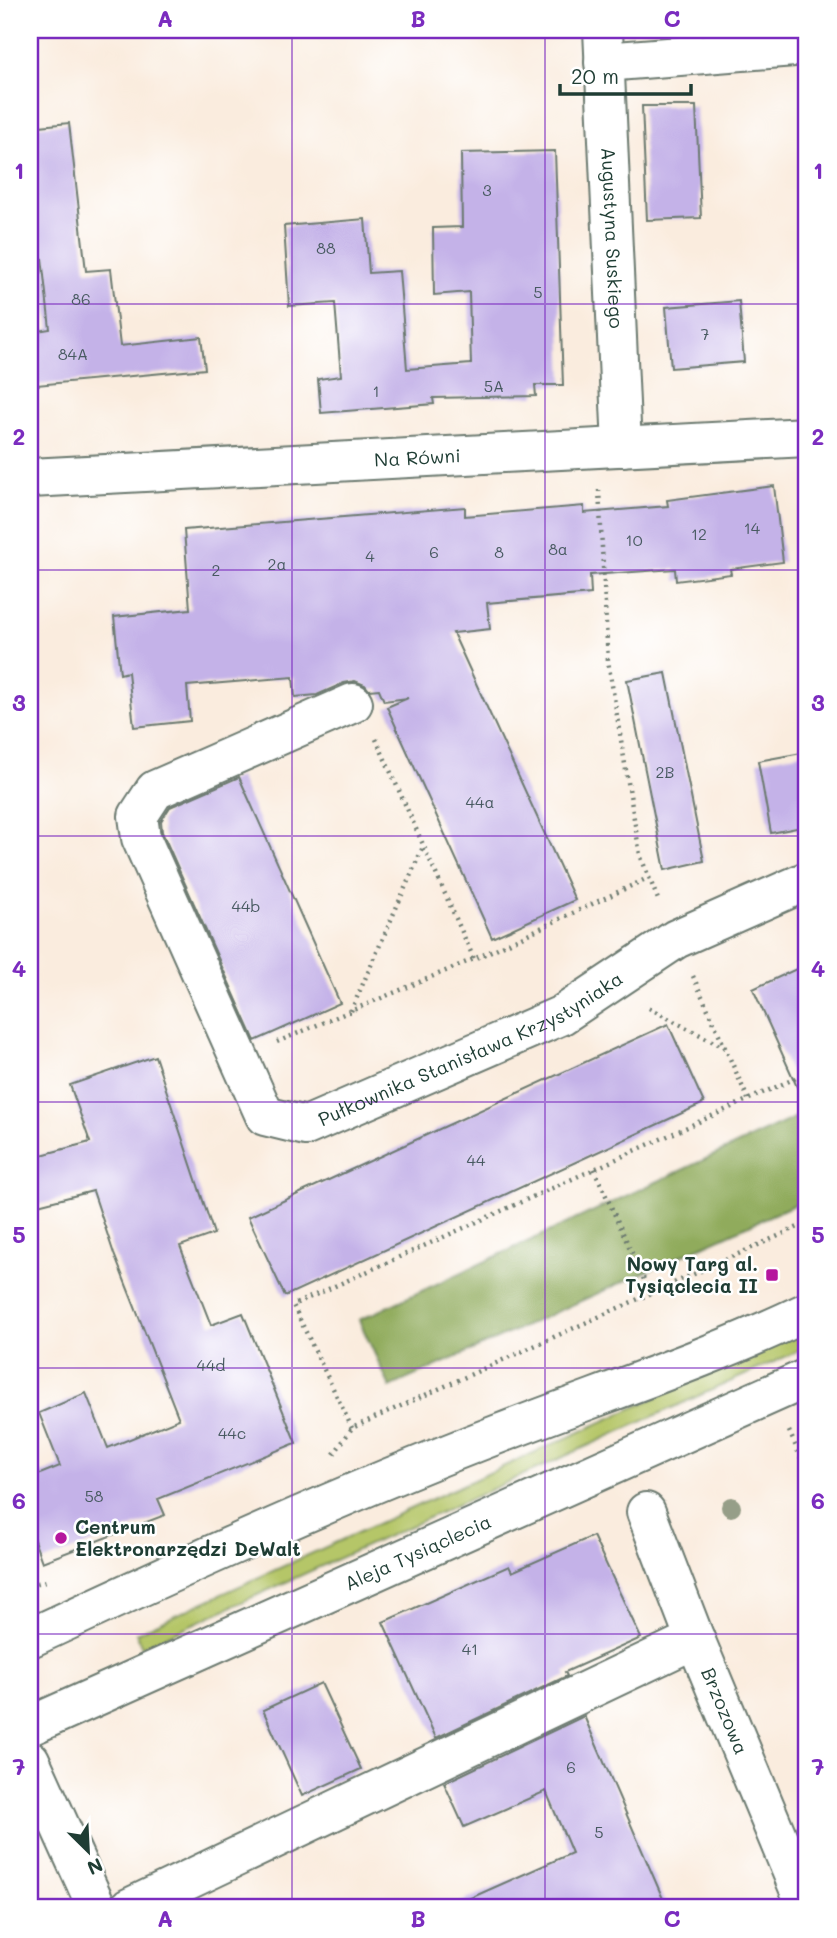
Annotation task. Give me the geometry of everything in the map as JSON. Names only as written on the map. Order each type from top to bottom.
[{"type":"street","points":[[603,46],[807,46]]},
{"type":"street","name":"Augustyna Suskiego","points":[[603,46],[622,447]]},
{"type":"street","name":"Na Równi","points":[[30,478],[807,437]]},
{"type":"street","name":"Pułkownika Stanisława Krzystyniaka","points":[[353,703],[155,790],[138,816],[141,838],[265,1116],[306,1126],[562,1015],[676,939],[807,881]]},
{"type":"street","points":[[30,1638],[332,1503],[500,1433],[660,1374],[807,1312]]},
{"type":"street","name":"Aleja Tysiąclecia","points":[[30,1726],[807,1378]]},
{"type":"street","name":"Brzozowa","points":[[646,1512],[695,1639],[807,1908]]},
{"type":"street","points":[[129,1908],[695,1639]]},
{"type":"street","points":[[30,1760],[97,1908]]},
{"type":"path","points":[[599,488],[608,662],[640,855],[748,1100]]},
{"type":"path","points":[[353,703],[375,737],[474,958]]},
{"type":"path","points":[[351,1011],[424,846]]},
{"type":"path","points":[[238,1058],[474,958],[648,878]]},
{"type":"path","points":[[606,986],[725,1048]]},
{"type":"path","points":[[352,1428],[293,1305],[807,1073]]},
{"type":"path","points":[[594,1169],[650,1293]]},
{"type":"path","points":[[330,1461],[352,1428],[807,1223]]},
{"type":"path","points":[[786,1424],[807,1472]]},
{"type":"path","points":[[30,1581],[49,1581]]},
{"type":"green space","points":[[807,1112],[807,1199],[390,1387],[359,1320]]},
{"type":"green space","points":[[807,1329],[807,1347],[142,1647],[136,1633]]},
{"type":"building","points":[[642,106],[696,106],[701,218],[647,220]]},
{"type":"building","points":[[69,123],[86,271],[111,269],[120,346],[201,337],[205,369],[37,385],[31,332],[50,329],[42,258],[30,259],[30,127]]},
{"type":"building","points":[[555,151],[563,385],[535,385],[536,396],[433,398],[434,404],[321,413],[318,379],[341,376],[335,303],[289,306],[284,226],[365,219],[369,273],[399,271],[407,369],[471,364],[469,292],[434,295],[433,228],[462,227],[461,153]]},
{"type":"building","points":[[739,301],[744,362],[671,368],[666,307]]},
{"type":"building","points":[[774,486],[783,562],[730,569],[731,574],[676,581],[675,569],[590,575],[591,594],[487,603],[490,629],[453,633],[575,900],[492,938],[387,707],[408,698],[384,701],[379,689],[369,690],[355,681],[317,695],[295,697],[293,677],[187,686],[190,721],[134,727],[128,672],[120,674],[114,617],[190,609],[184,530],[465,507],[465,516],[584,506],[584,513],[668,506],[667,500]]},
{"type":"building","points":[[666,673],[704,861],[665,870],[627,680]]},
{"type":"building","points":[[807,752],[807,826],[771,833],[758,761]]},
{"type":"building","points":[[239,777],[340,1003],[255,1041],[162,832],[161,821],[170,807]]},
{"type":"building","points":[[807,964],[807,1109],[753,989]]},
{"type":"building","points":[[668,1024],[704,1103],[285,1296],[248,1217]]},
{"type":"building","points":[[155,1056],[214,1234],[180,1246],[211,1325],[243,1313],[296,1443],[158,1499],[165,1515],[42,1562],[30,1529],[30,1478],[60,1466],[39,1413],[86,1393],[108,1448],[179,1419],[114,1254],[93,1191],[30,1207],[30,1158],[90,1142],[70,1085]]},
{"type":"building","points":[[593,1536],[641,1638],[565,1672],[567,1676],[436,1738],[383,1622],[509,1566],[512,1572]]},
{"type":"building","points":[[321,1683],[361,1769],[302,1796],[263,1710]]},
{"type":"building","points":[[584,1716],[667,1908],[448,1908],[572,1853],[546,1791],[464,1827],[444,1783]]},
{"type":"place","name":"Nowy Targ al. Tysiąclecia II","points":[[772,1275]]},
{"type":"place","name":"Centrum Elektronarzędzi DeWalt","points":[[61,1538]]}]
